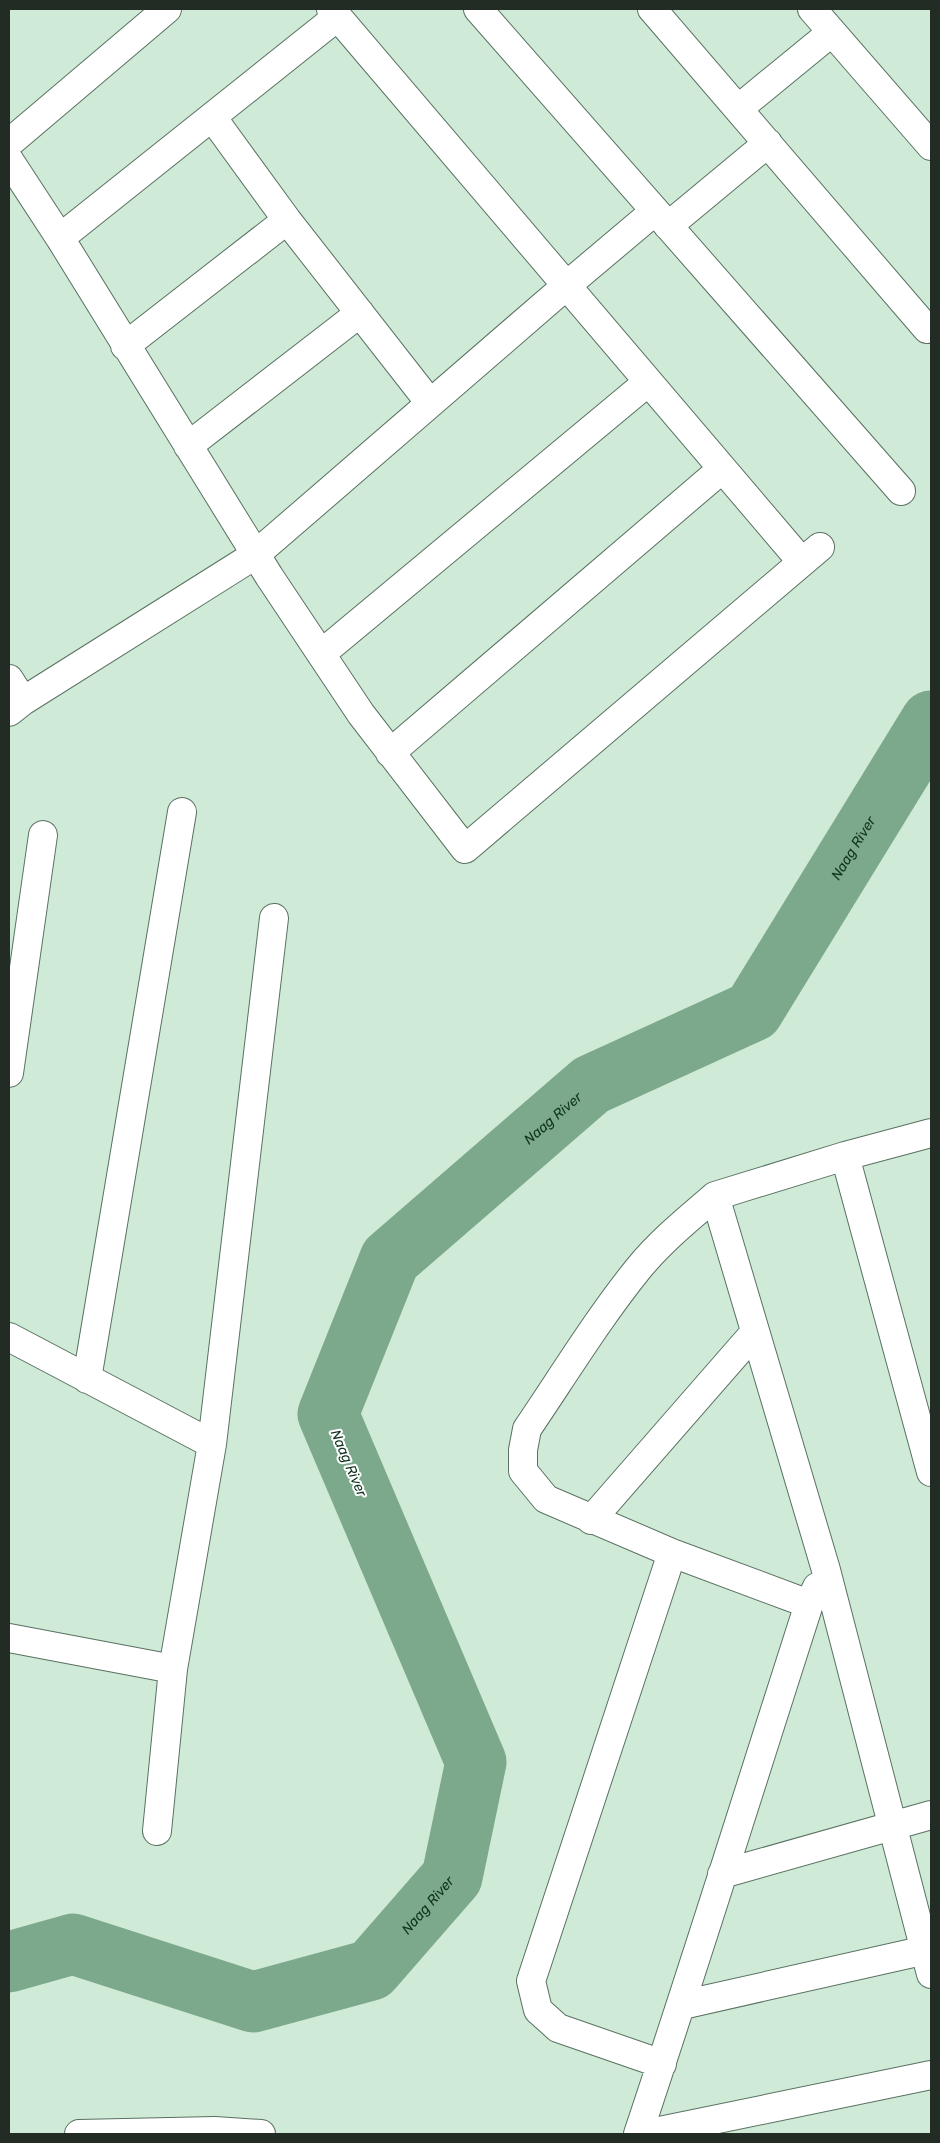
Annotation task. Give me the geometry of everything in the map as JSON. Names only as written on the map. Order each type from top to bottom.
[{"type":"street","points":[[9,143],[166,9]]},
{"type":"street","points":[[478,9],[901,491]]},
{"type":"street","points":[[652,9],[927,329]]},
{"type":"street","points":[[812,9],[931,146]]},
{"type":"street","points":[[9,160],[60,238],[255,555],[360,714],[465,849],[811,554],[722,469],[334,13],[212,117],[60,238]]},
{"type":"street","points":[[738,109],[832,32]]},
{"type":"street","points":[[212,117],[287,220],[430,403]]},
{"type":"street","points":[[13,697],[255,555],[566,286],[768,143]]},
{"type":"street","points":[[125,346],[287,220]]},
{"type":"street","points":[[188,446],[360,313]]},
{"type":"street","points":[[321,654],[648,382]]},
{"type":"street","points":[[390,753],[722,469]]},
{"type":"street","points":[[87,1378],[182,812]]},
{"type":"street","points":[[9,1073],[43,835]]},
{"type":"street","points":[[157,1832],[173,1669],[212,1444],[274,918]]},
{"type":"street","points":[[809,1604],[672,1554],[546,1499],[523,1471],[523,1450],[527,1429],[603,1316],[638,1269],[678,1227],[715,1196],[845,1156],[931,1133]]},
{"type":"street","points":[[845,1156],[931,1472]]},
{"type":"street","points":[[682,2005],[929,1962],[826,1570],[715,1196]]},
{"type":"street","points":[[591,1520],[755,1332]]},
{"type":"street","points":[[9,1337],[212,1444]]},
{"type":"street","points":[[662,2064],[558,2028],[538,2010],[531,1981],[672,1554]]},
{"type":"street","points":[[638,2134],[682,2005],[809,1604],[826,1570]]},
{"type":"street","points":[[9,1638],[173,1669]]},
{"type":"street","points":[[722,1874],[931,1815]]},
{"type":"street","points":[[645,2134],[931,2075]]},
{"type":"street","points":[[79,2134],[215,2131],[261,2134]]},
{"type":"waterway","name":"Naag River","points":[[9,1962],[73,1944],[253,2002],[371,1970],[452,1877],[476,1762],[328,1414],[390,1259],[591,1085],[753,1011],[931,721]]}]
